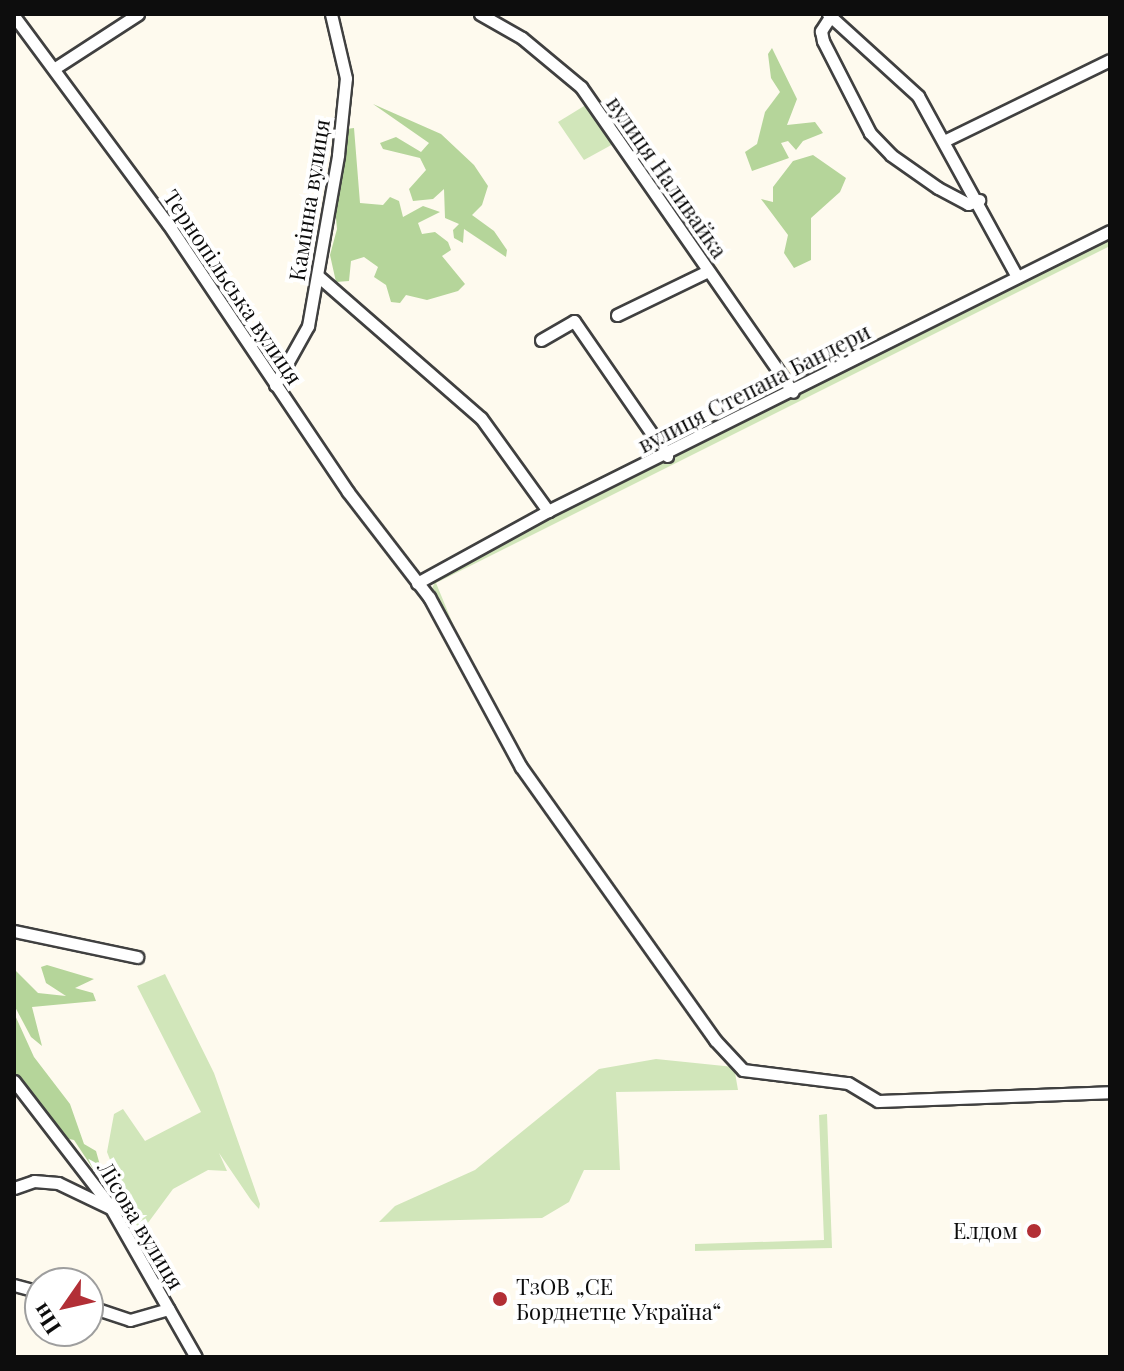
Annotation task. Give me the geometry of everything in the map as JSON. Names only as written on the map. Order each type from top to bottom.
[{"type":"street","points":[[55,68],[138,14]]},
{"type":"street","name":"Камінна вулиця","points":[[275,385],[305,337],[318,276],[346,78],[331,14]]},
{"type":"street","name":"вулиця Наливайка","points":[[480,14],[522,38],[581,87],[793,392]]},
{"type":"street","name":"Тернопільська вулиця","points":[[14,16],[168,224],[275,385],[417,583],[521,767],[715,1040],[743,1070],[848,1083],[878,1101],[1110,1092]]},
{"type":"street","points":[[979,200],[968,204],[938,188],[891,155],[870,133],[823,41],[821,31],[829,16],[918,96],[979,200],[1017,277]]},
{"type":"street","points":[[946,140],[1110,60]]},
{"type":"street","name":"вулиця Степана Бандери","points":[[417,583],[548,511],[667,456],[1110,231]]},
{"type":"street","points":[[617,315],[708,271]]},
{"type":"street","points":[[318,276],[481,418],[548,511]]},
{"type":"street","points":[[541,340],[574,321],[667,456]]},
{"type":"street","points":[[14,931],[137,957]]},
{"type":"street","name":"Лісова вулиця","points":[[14,1081],[111,1208],[196,1357]]},
{"type":"street","points":[[14,1188],[34,1181],[58,1183],[111,1208]]},
{"type":"street","points":[[104,1311],[130,1320],[168,1309]]},
{"type":"green space","points":[[772,48],[797,99],[787,125],[815,122],[823,133],[803,141],[796,150],[788,141],[781,143],[789,158],[752,171],[745,152],[757,144],[765,112],[780,92],[771,78],[768,54]]},
{"type":"green space","points":[[589,103],[615,143],[584,160],[558,122]]},
{"type":"green space","points":[[373,104],[441,134],[474,165],[488,186],[482,205],[472,215],[494,231],[507,250],[506,257],[464,229],[463,243],[454,238],[453,230],[459,224],[445,218],[444,189],[433,199],[413,201],[409,189],[426,170],[420,158],[383,149],[380,143],[396,137],[421,152],[429,143]]},
{"type":"green space","points":[[354,128],[360,203],[383,205],[390,197],[399,201],[403,217],[423,206],[440,212],[418,223],[422,234],[435,232],[448,242],[451,250],[442,256],[465,284],[458,291],[427,300],[406,295],[400,303],[391,302],[386,285],[374,277],[378,267],[364,257],[351,261],[349,281],[336,282],[330,255],[337,229],[334,197],[346,129]]},
{"type":"green space","points":[[813,155],[846,178],[840,192],[811,218],[811,260],[794,268],[784,253],[788,235],[761,199],[773,202],[773,187],[793,161]]},
{"type":"green space","points":[[1110,236],[1110,246],[436,583],[460,641],[431,592],[436,578],[524,530]]},
{"type":"green space","points":[[47,965],[94,979],[75,988],[93,993],[96,1001],[32,1007],[42,1046],[31,1037],[14,1005],[14,969],[38,993],[66,996],[46,983],[41,967]]},
{"type":"green space","points":[[165,974],[214,1073],[260,1204],[259,1209],[219,1153],[227,1171],[208,1170],[173,1189],[139,1235],[107,1152],[114,1114],[123,1109],[145,1141],[201,1112],[137,986]]},
{"type":"green space","points":[[14,1013],[34,1057],[70,1104],[84,1144],[96,1151],[107,1190],[74,1140],[45,1134],[45,1124],[14,1085]]},
{"type":"green space","points":[[656,1059],[734,1067],[738,1090],[616,1092],[620,1170],[584,1170],[569,1202],[542,1218],[379,1222],[395,1206],[475,1170],[599,1069]]},
{"type":"green space","points":[[827,1114],[832,1248],[695,1251],[695,1244],[824,1240],[819,1115]]},
{"type":"place","name":"Елдом","points":[[1034,1231]]},
{"type":"place","name":"ТзОВ „СЕ Борднетце Україна“","points":[[500,1299]]}]
